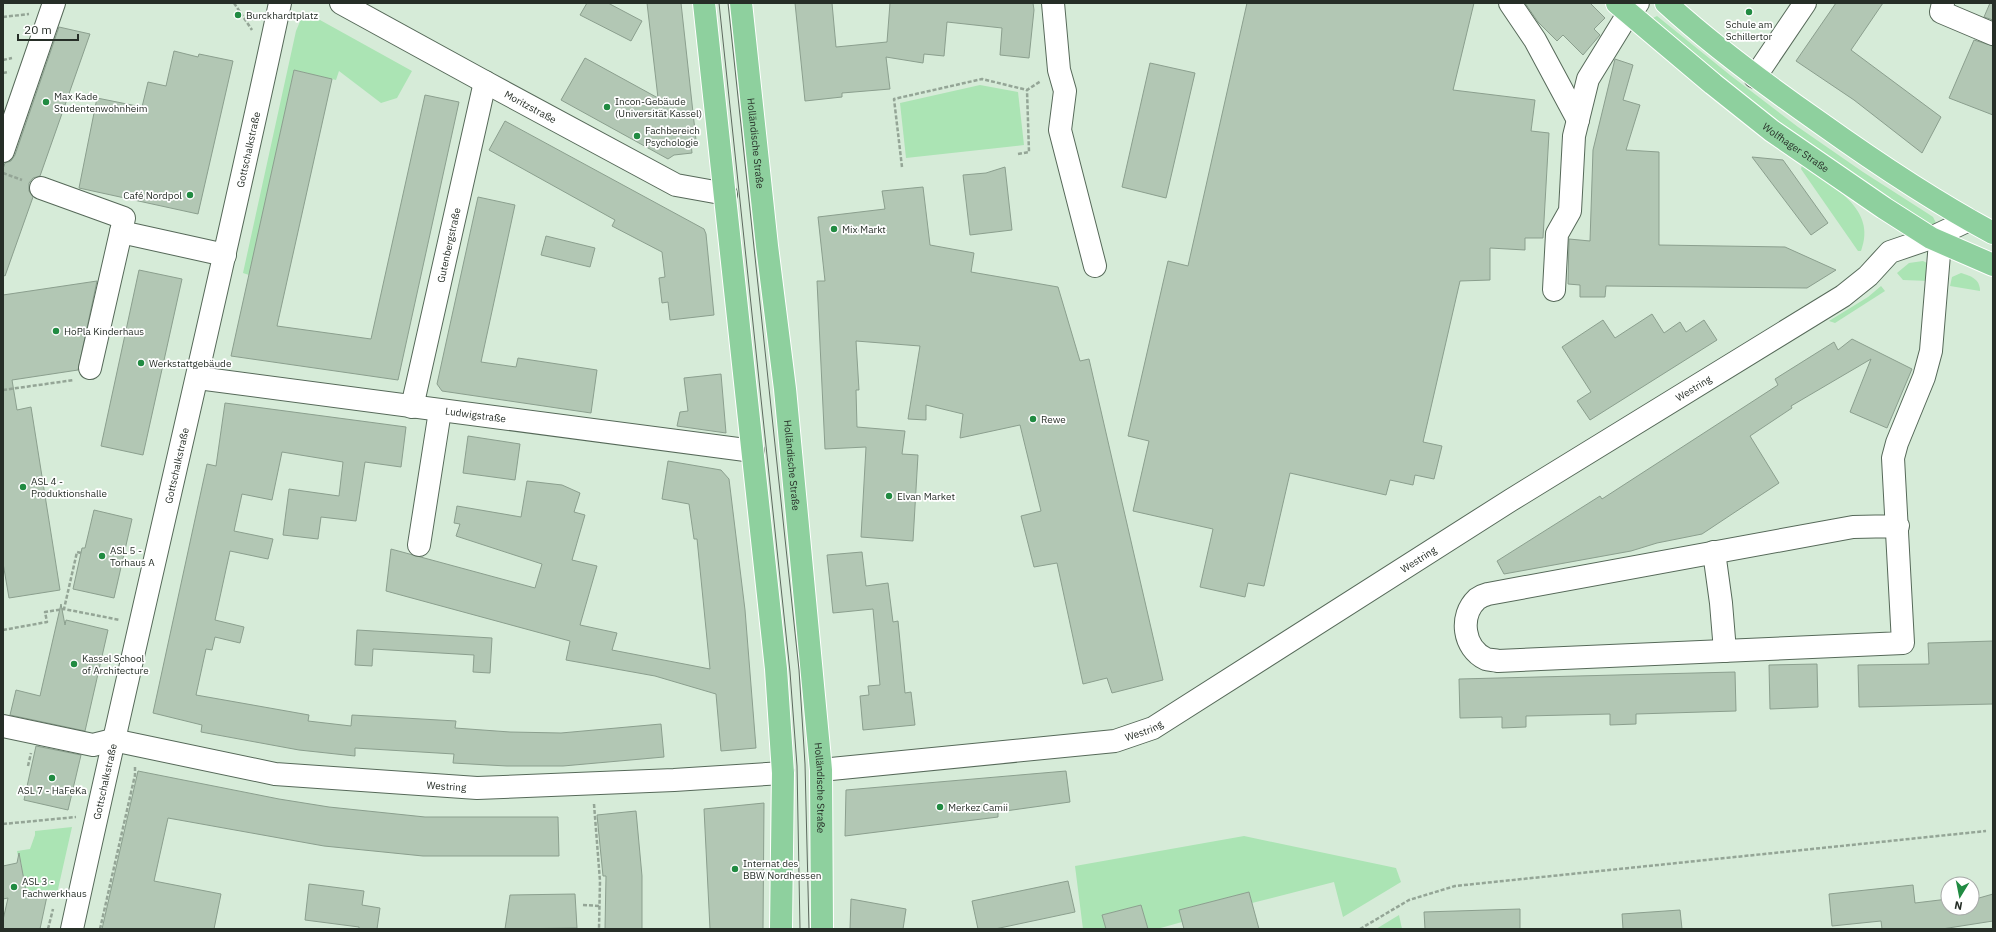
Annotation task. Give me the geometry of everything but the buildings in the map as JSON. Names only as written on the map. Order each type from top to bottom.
[{"type":"main road","points":[[704,3],[726,194],[776,669],[783,773],[781,929]]},
{"type":"main road","name":"Holländische Straße","points":[[742,3],[767,246],[785,389],[821,770],[822,929]]},
{"type":"main road","points":[[1666,3],[1755,77],[1870,158],[1969,220],[1993,233]]},
{"type":"main road","name":"Wolfhager Straße","points":[[1627,6],[1772,131],[1884,208],[1935,240],[1993,265]]},
{"type":"street","points":[[3,151],[54,3]]},
{"type":"street","name":"Gottschalkstraße","points":[[72,929],[113,740],[198,378],[280,3]]},
{"type":"street","name":"Moritzstraße","points":[[341,3],[676,185],[726,194]]},
{"type":"street","points":[[1053,3],[1059,70],[1066,91],[1060,130],[1095,266]]},
{"type":"street","points":[[1510,3],[1535,40],[1578,120]]},
{"type":"street","points":[[1755,77],[1805,3]]},
{"type":"street","points":[[1943,3],[1941,12],[1993,34]]},
{"type":"street","points":[[1554,290],[1557,234],[1570,211],[1574,136],[1588,79],[1627,6]]},
{"type":"street","name":"Gutenbergstraße","points":[[412,407],[485,82]]},
{"type":"street","points":[[41,188],[124,218],[90,368]]},
{"type":"street","name":"Westring","points":[[821,770],[1115,741],[1153,728],[1511,500],[1843,296],[1868,276],[1890,252],[1935,240],[1969,220]]},
{"type":"street","points":[[121,232],[225,255]]},
{"type":"street","points":[[1898,526],[1853,527],[1488,594],[1478,598],[1471,607],[1467,616],[1465,628],[1468,640],[1475,651],[1486,659],[1498,661],[1903,643],[1898,526],[1893,458],[1897,443],[1924,377],[1932,351],[1935,240]]},
{"type":"street","name":"Ludwigstraße","points":[[198,378],[753,451]]},
{"type":"street","points":[[419,545],[440,411]]},
{"type":"street","points":[[1714,552],[1721,603],[1725,651]]},
{"type":"street","points":[[3,726],[93,745],[113,740]]},
{"type":"street","name":"Westring","points":[[113,740],[275,774],[477,788],[783,773]]},
{"type":"path","points":[[234,3],[252,30]]},
{"type":"path","points":[[902,167],[894,99],[982,79],[1027,90],[1059,70]]},
{"type":"path","points":[[1018,154],[1029,152],[1027,90]]},
{"type":"path","points":[[3,390],[88,378],[90,368]]},
{"type":"path","points":[[64,609],[77,552],[81,553]]},
{"type":"path","points":[[3,630],[47,622],[45,612],[64,609],[120,620]]},
{"type":"path","points":[[100,929],[135,775],[134,745]]},
{"type":"path","points":[[25,761],[29,762]]},
{"type":"path","points":[[593,783],[600,881],[599,929]]},
{"type":"path","points":[[3,824],[76,817]]},
{"type":"path","points":[[1360,929],[1409,900],[1454,886],[1986,831]]},
{"type":"path","points":[[583,905],[600,906]]},
{"type":"green space","points":[[311,15],[412,71],[397,98],[381,103],[339,71],[336,80],[294,70],[249,275],[243,273],[296,31],[301,19]]},
{"type":"green space","points":[[1657,16],[1730,75],[1798,127],[1863,172],[1933,217],[1937,225],[1933,228],[1795,136],[1653,22],[1653,18]]},
{"type":"green space","points":[[980,85],[1018,92],[1024,145],[906,158],[900,103]]},
{"type":"green space","points":[[1802,165],[1838,190],[1857,210],[1863,222],[1865,236],[1861,251],[1858,251],[1801,169]]},
{"type":"green space","points":[[1923,261],[1927,263],[1929,281],[1903,280],[1897,273],[1909,263]]},
{"type":"green space","points":[[1961,273],[1977,281],[1980,291],[1950,286],[1952,277]]},
{"type":"green space","points":[[1881,286],[1885,291],[1835,323],[1829,321],[1868,297]]},
{"type":"green space","points":[[72,827],[56,898],[33,892],[26,894],[21,862],[19,862],[17,851],[30,849],[35,831]]},
{"type":"green space","points":[[1244,836],[1396,868],[1401,882],[1343,917],[1334,882],[1252,903],[1249,892],[1179,910],[1182,922],[1157,929],[1148,929],[1141,905],[1102,915],[1106,929],[1083,929],[1075,866]]},
{"type":"green space","points":[[1399,915],[1402,929],[1376,929]]},
{"type":"tram line","points":[[719,3],[790,672],[797,766],[800,929]]},
{"type":"tram line","points":[[728,3],[799,670],[805,764],[809,929]]},
{"type":"place","name":"Schule am Schillertor","points":[[1749,12]]},
{"type":"place","name":"Burckhardtplatz","points":[[238,15]]},
{"type":"place","name":"Max Kade Studentenwohnheim","points":[[46,102]]},
{"type":"place","name":"Incon-Gebäude (Universität Kassel)","points":[[607,107]]},
{"type":"place","name":"Fachbereich Psychologie","points":[[637,136]]},
{"type":"place","name":"Café Nordpol","points":[[190,195]]},
{"type":"place","name":"Mix Markt","points":[[834,229]]},
{"type":"place","name":"HoPla Kinderhaus","points":[[56,331]]},
{"type":"place","name":"Werkstattgebäude","points":[[141,363]]},
{"type":"place","name":"Rewe","points":[[1033,419]]},
{"type":"place","name":"ASL 4 - Produktionshalle","points":[[23,487]]},
{"type":"place","name":"Elvan Market","points":[[889,496]]},
{"type":"place","name":"ASL 5 - Torhaus A","points":[[102,556]]},
{"type":"place","name":"Kassel School of Architecture","points":[[74,664]]},
{"type":"place","name":"ASL 7 - HaFeKa","points":[[52,778]]},
{"type":"place","name":"Merkez Camii","points":[[940,807]]},
{"type":"place","name":"Internat des BBW Nordhessen","points":[[735,869]]},
{"type":"place","name":"ASL 3 - Fachwerkhaus","points":[[14,887]]}]
